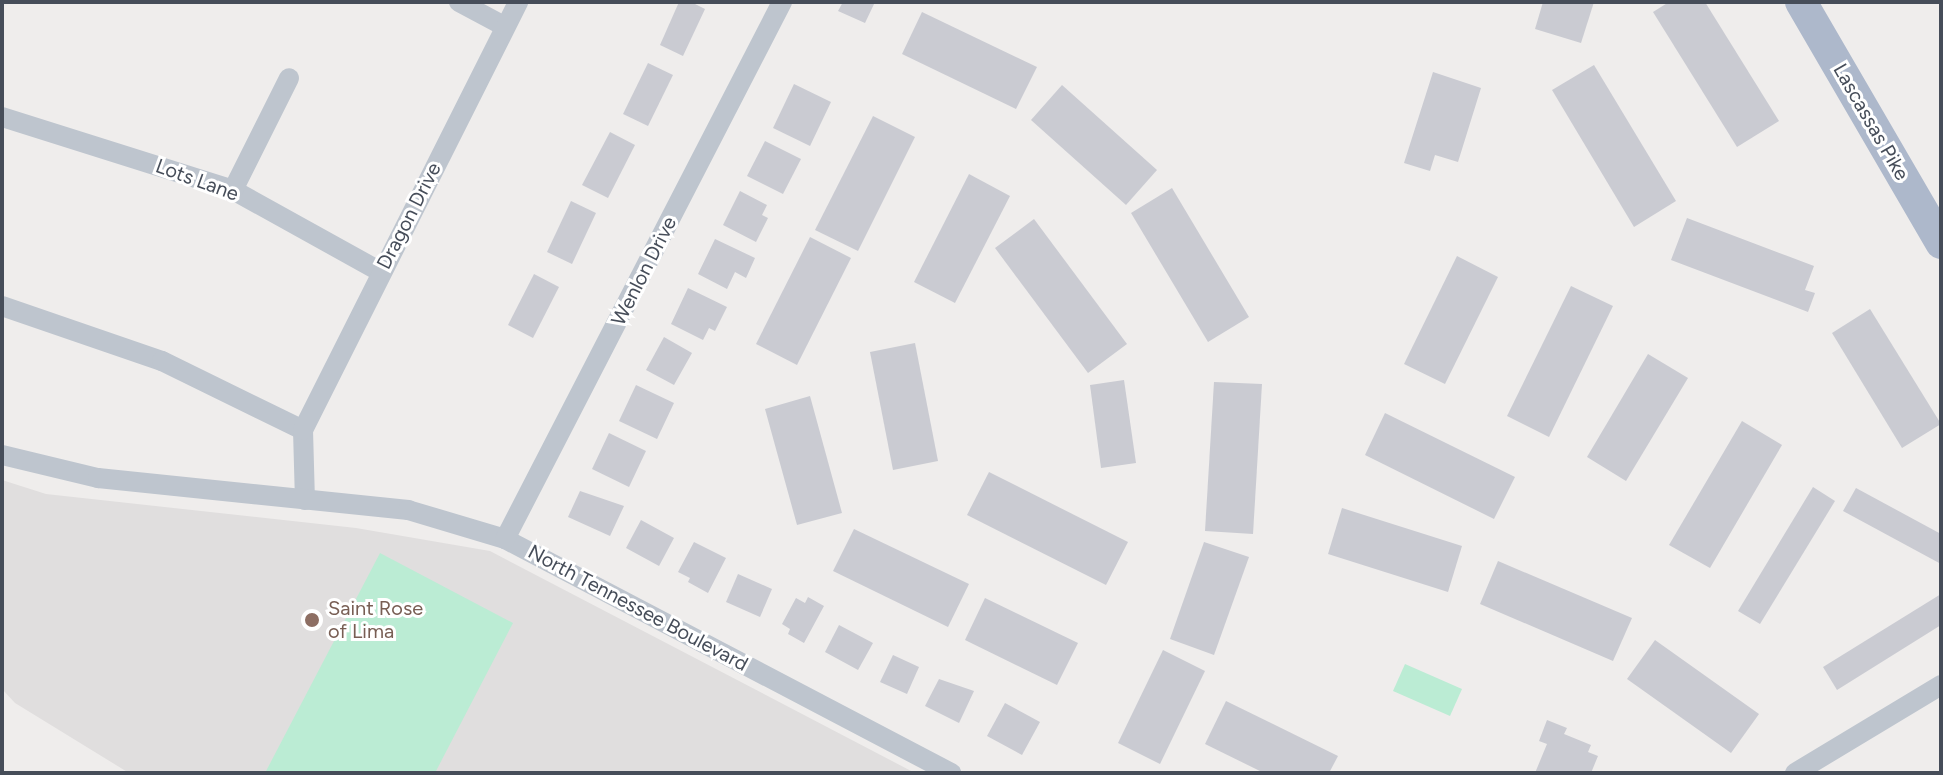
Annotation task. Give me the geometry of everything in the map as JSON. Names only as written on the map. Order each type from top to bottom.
[{"type":"main road","name":"Lascassas Pike","points":[[1801,2],[1941,243]]},
{"type":"street","points":[[459,2],[504,26]]},
{"type":"street","name":"Dragon Drive","points":[[303,430],[518,2]]},
{"type":"street","name":"Wenlon Drive","points":[[505,539],[782,2]]},
{"type":"street","points":[[233,190],[289,78]]},
{"type":"street","name":"Lots Lane","points":[[2,117],[233,190],[381,272]]},
{"type":"street","points":[[2,306],[162,361],[303,430],[305,500]]},
{"type":"street","name":"North Tennessee Boulevard","points":[[2,455],[98,478],[408,510],[505,539],[951,773]]},
{"type":"street","points":[[1795,773],[1941,685]]},
{"type":"shaded area","name":"Saint Rose of Lima","points":[[2,480],[46,494],[356,528],[490,551],[915,773],[129,773],[15,703],[2,689]]},
{"type":"green space","points":[[380,553],[513,623],[435,773],[265,773]]},
{"type":"green space","points":[[1405,664],[1462,689],[1450,716],[1393,691]]},
{"type":"building","points":[[679,2],[691,2],[705,9],[683,56],[660,45]]},
{"type":"building","points":[[843,2],[875,2],[865,23],[838,11]]},
{"type":"building","points":[[1543,2],[1594,2],[1581,43],[1535,29]]},
{"type":"building","points":[[1669,2],[1705,2],[1779,121],[1737,147],[1653,12]]},
{"type":"building","points":[[922,12],[1037,67],[1016,109],[902,54]]},
{"type":"building","points":[[648,63],[673,75],[648,126],[623,114]]},
{"type":"building","points":[[1594,65],[1676,201],[1634,227],[1552,90]]},
{"type":"building","points":[[1433,72],[1481,88],[1458,162],[1435,155],[1430,171],[1404,163]]},
{"type":"building","points":[[794,84],[831,102],[810,146],[773,128]]},
{"type":"building","points":[[1062,85],[1157,170],[1126,205],[1031,120]]},
{"type":"building","points":[[873,116],[915,137],[858,251],[815,230]]},
{"type":"building","points":[[610,132],[635,145],[608,198],[582,185]]},
{"type":"building","points":[[765,141],[801,159],[783,194],[747,176]]},
{"type":"building","points":[[969,174],[1010,196],[955,303],[914,282]]},
{"type":"building","points":[[1172,188],[1249,317],[1208,342],[1131,213]]},
{"type":"building","points":[[740,191],[767,205],[762,215],[768,218],[756,242],[723,225]]},
{"type":"building","points":[[571,201],[596,213],[572,264],[547,252]]},
{"type":"building","points":[[1687,218],[1814,266],[1805,290],[1815,293],[1808,312],[1671,260]]},
{"type":"building","points":[[1034,219],[1127,344],[1088,373],[995,248]]},
{"type":"building","points":[[810,237],[851,258],[797,365],[756,344]]},
{"type":"building","points":[[715,239],[755,258],[746,278],[735,272],[727,289],[698,274]]},
{"type":"building","points":[[1457,256],[1498,277],[1445,384],[1404,364]]},
{"type":"building","points":[[534,274],[559,287],[533,338],[508,325]]},
{"type":"building","points":[[1571,286],[1613,306],[1549,437],[1507,416]]},
{"type":"building","points":[[688,288],[727,307],[715,331],[709,328],[703,340],[671,324]]},
{"type":"building","points":[[1870,309],[1941,424],[1902,448],[1832,333]]},
{"type":"building","points":[[664,337],[692,353],[674,385],[646,370]]},
{"type":"building","points":[[915,343],[938,461],[893,470],[870,352]]},
{"type":"building","points":[[1648,354],[1688,378],[1626,481],[1587,457]]},
{"type":"building","points":[[1124,380],[1136,463],[1101,468],[1090,385]]},
{"type":"building","points":[[1214,382],[1262,384],[1253,534],[1205,531]]},
{"type":"building","points":[[636,385],[674,403],[657,439],[619,421]]},
{"type":"building","points":[[810,396],[842,513],[797,525],[765,409]]},
{"type":"building","points":[[1385,413],[1515,477],[1494,519],[1365,455]]},
{"type":"building","points":[[1742,421],[1782,445],[1710,568],[1669,545]]},
{"type":"building","points":[[609,433],[646,451],[629,487],[592,469]]},
{"type":"building","points":[[989,472],[1128,542],[1106,585],[967,515]]},
{"type":"building","points":[[1813,487],[1835,501],[1760,624],[1738,611]]},
{"type":"building","points":[[1856,488],[1941,534],[1941,564],[1843,511]]},
{"type":"building","points":[[580,491],[624,506],[610,536],[568,517]]},
{"type":"building","points":[[1342,508],[1462,546],[1448,592],[1328,554]]},
{"type":"building","points":[[641,520],[674,538],[659,566],[626,548]]},
{"type":"building","points":[[854,529],[969,584],[948,627],[833,571]]},
{"type":"building","points":[[694,542],[726,558],[708,593],[688,582],[690,578],[678,572]]},
{"type":"building","points":[[1204,542],[1249,557],[1214,655],[1170,639]]},
{"type":"building","points":[[1498,561],[1632,618],[1613,661],[1480,604]]},
{"type":"building","points":[[738,574],[772,589],[760,617],[726,602]]},
{"type":"building","points":[[1941,594],[1941,625],[1837,690],[1823,667]]},
{"type":"building","points":[[808,597],[824,606],[804,643],[788,634],[790,629],[782,624],[796,598],[805,603]]},
{"type":"building","points":[[985,598],[1078,643],[1057,685],[965,640]]},
{"type":"building","points":[[839,625],[873,643],[858,670],[825,652]]},
{"type":"building","points":[[1655,640],[1759,714],[1731,753],[1627,679]]},
{"type":"building","points":[[1163,650],[1205,671],[1160,764],[1118,743]]},
{"type":"building","points":[[893,655],[919,667],[907,694],[880,682]]},
{"type":"building","points":[[939,679],[974,691],[959,723],[925,706]]},
{"type":"building","points":[[1226,701],[1338,756],[1329,773],[1264,773],[1205,744]]},
{"type":"building","points":[[1005,703],[1040,722],[1022,755],[987,736]]},
{"type":"building","points":[[1547,720],[1567,728],[1564,734],[1591,745],[1588,752],[1598,756],[1591,773],[1535,773],[1547,744],[1539,741]]},
{"type":"place","name":"Saint Rose of Lima","points":[[312,620]]}]
